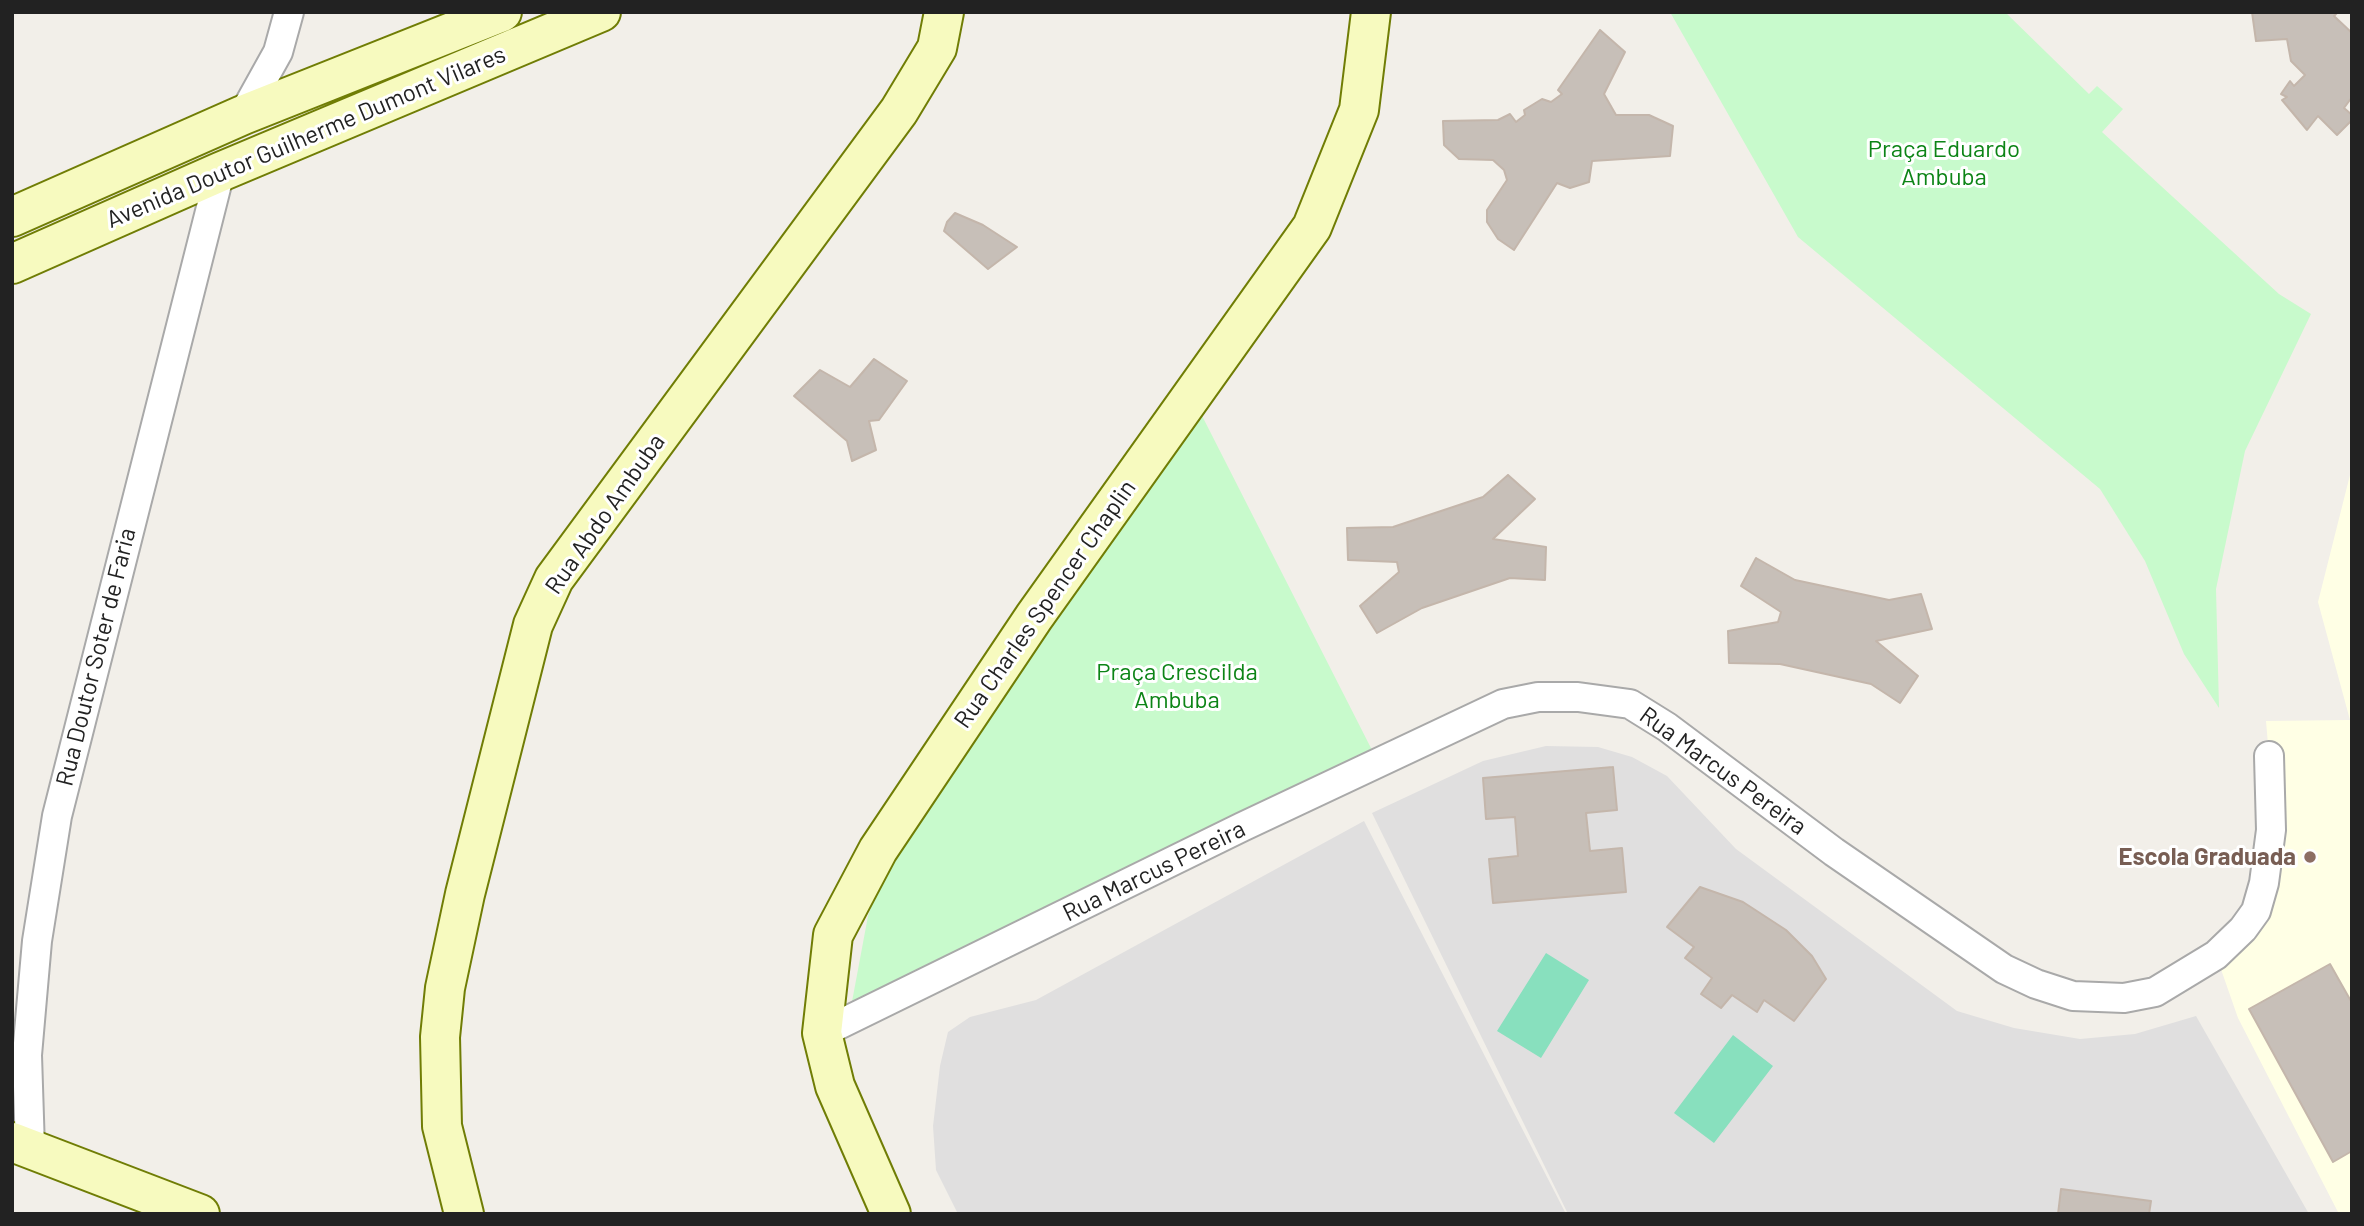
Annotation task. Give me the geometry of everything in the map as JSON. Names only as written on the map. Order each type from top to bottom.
[{"type":"main road","name":"Avenida Doutor Guilherme Dumont Vilares","points":[[12,217],[243,115],[502,12]]},
{"type":"main road","name":"Avenida Doutor Guilherme Dumont Vilares","points":[[12,264],[220,172],[601,12]]},
{"type":"main road","name":"Rua Abdo Ambuba","points":[[464,1214],[442,1126],[440,1037],[445,988],[465,894],[533,625],[554,579],[899,111],[937,48],[944,12]]},
{"type":"main road","name":"Rua Charles Spencer Chaplin","points":[[891,1214],[835,1086],[822,1033],[833,935],[878,850],[1034,617],[1312,227],[1359,110],[1371,12]]},
{"type":"main road","points":[[21,1146],[200,1214]]},
{"type":"street","points":[[243,115],[278,52],[289,12]]},
{"type":"street","name":"Rua Doutor Soter de Faria","points":[[21,1146],[37,941],[57,816],[220,172]]},
{"type":"street","name":"Rua Marcus Pereira","points":[[822,1033],[1242,827],[1503,704],[1538,697],[1578,697],[1630,704],[1667,727],[1833,852],[2004,969],[2036,984],[2073,996],[2124,999],[2155,992],[2207,961],[2243,929],[2256,911],[2264,883],[2271,830],[2269,755]]},
{"type":"shaded area","name":"Escola Graduada","points":[[2352,467],[2352,1214],[2339,1214],[2238,1018],[2216,955],[2264,883],[2269,756],[2266,721],[2350,720],[2318,602]]},
{"type":"shaded area","points":[[1546,746],[1598,747],[1632,757],[1667,776],[1736,849],[1957,1011],[2014,1028],[2080,1039],[2135,1034],[2196,1016],[2309,1214],[1568,1214],[1372,813],[1483,761]]},
{"type":"shaded area","points":[[1364,821],[1566,1214],[958,1214],[936,1170],[933,1126],[940,1066],[948,1032],[970,1017],[1036,1000]]},
{"type":"green space","name":"Praça Eduardo Ambuba","points":[[1670,12],[2005,12],[2089,94],[2097,86],[2123,109],[2102,132],[2279,294],[2311,314],[2245,451],[2216,589],[2219,708],[2184,654],[2145,561],[2100,489],[1798,237]]},
{"type":"green space","name":"Praça Crescilda Ambuba","points":[[1194,400],[1373,752],[851,1007],[868,916],[892,846]]},
{"type":"green space","points":[[1546,953],[1589,980],[1541,1058],[1497,1031]]},
{"type":"green space","points":[[1733,1035],[1773,1066],[1714,1143],[1674,1113]]},
{"type":"building","points":[[2252,12],[2338,12],[2334,16],[2352,33],[2352,97],[2344,108],[2352,115],[2352,120],[2337,135],[2318,116],[2307,130],[2282,100],[2287,97],[2281,94],[2290,81],[2294,86],[2305,75],[2291,61],[2287,39],[2256,41]]},
{"type":"building","points":[[1600,30],[1625,52],[1604,94],[1616,115],[1649,115],[1673,126],[1670,156],[1592,161],[1589,182],[1570,188],[1557,183],[1514,250],[1498,239],[1487,222],[1487,210],[1507,180],[1504,170],[1493,160],[1459,159],[1444,145],[1443,121],[1498,120],[1510,114],[1516,122],[1525,115],[1524,110],[1542,99],[1551,102],[1562,94],[1558,90]]},
{"type":"building","points":[[955,213],[983,225],[1017,247],[988,269],[944,231],[947,222]]},
{"type":"building","points":[[874,359],[907,381],[879,420],[869,421],[876,450],[852,461],[847,441],[794,396],[820,370],[850,387]]},
{"type":"building","points":[[1508,475],[1535,499],[1493,539],[1546,547],[1545,580],[1510,578],[1422,608],[1377,633],[1360,606],[1399,572],[1397,562],[1348,560],[1347,528],[1393,527],[1483,497]]},
{"type":"building","points":[[1756,558],[1795,580],[1889,600],[1921,594],[1932,629],[1876,641],[1918,676],[1900,703],[1871,684],[1780,664],[1729,663],[1728,631],[1778,622],[1781,612],[1741,586]]},
{"type":"building","points":[[1613,767],[1617,810],[1586,813],[1590,851],[1622,848],[1626,892],[1493,903],[1489,859],[1518,856],[1515,817],[1486,819],[1483,778]]},
{"type":"building","points":[[1700,887],[1743,902],[1786,930],[1812,956],[1826,979],[1794,1021],[1764,1000],[1757,1012],[1732,995],[1721,1008],[1701,994],[1712,978],[1685,958],[1694,947],[1667,927]]},
{"type":"building","points":[[2330,964],[2352,1003],[2352,1151],[2333,1162],[2249,1009]]},
{"type":"building","points":[[2061,1189],[2151,1201],[2149,1214],[2058,1214]]},
{"type":"place","name":"Escola Graduada","points":[[2310,857]]}]
